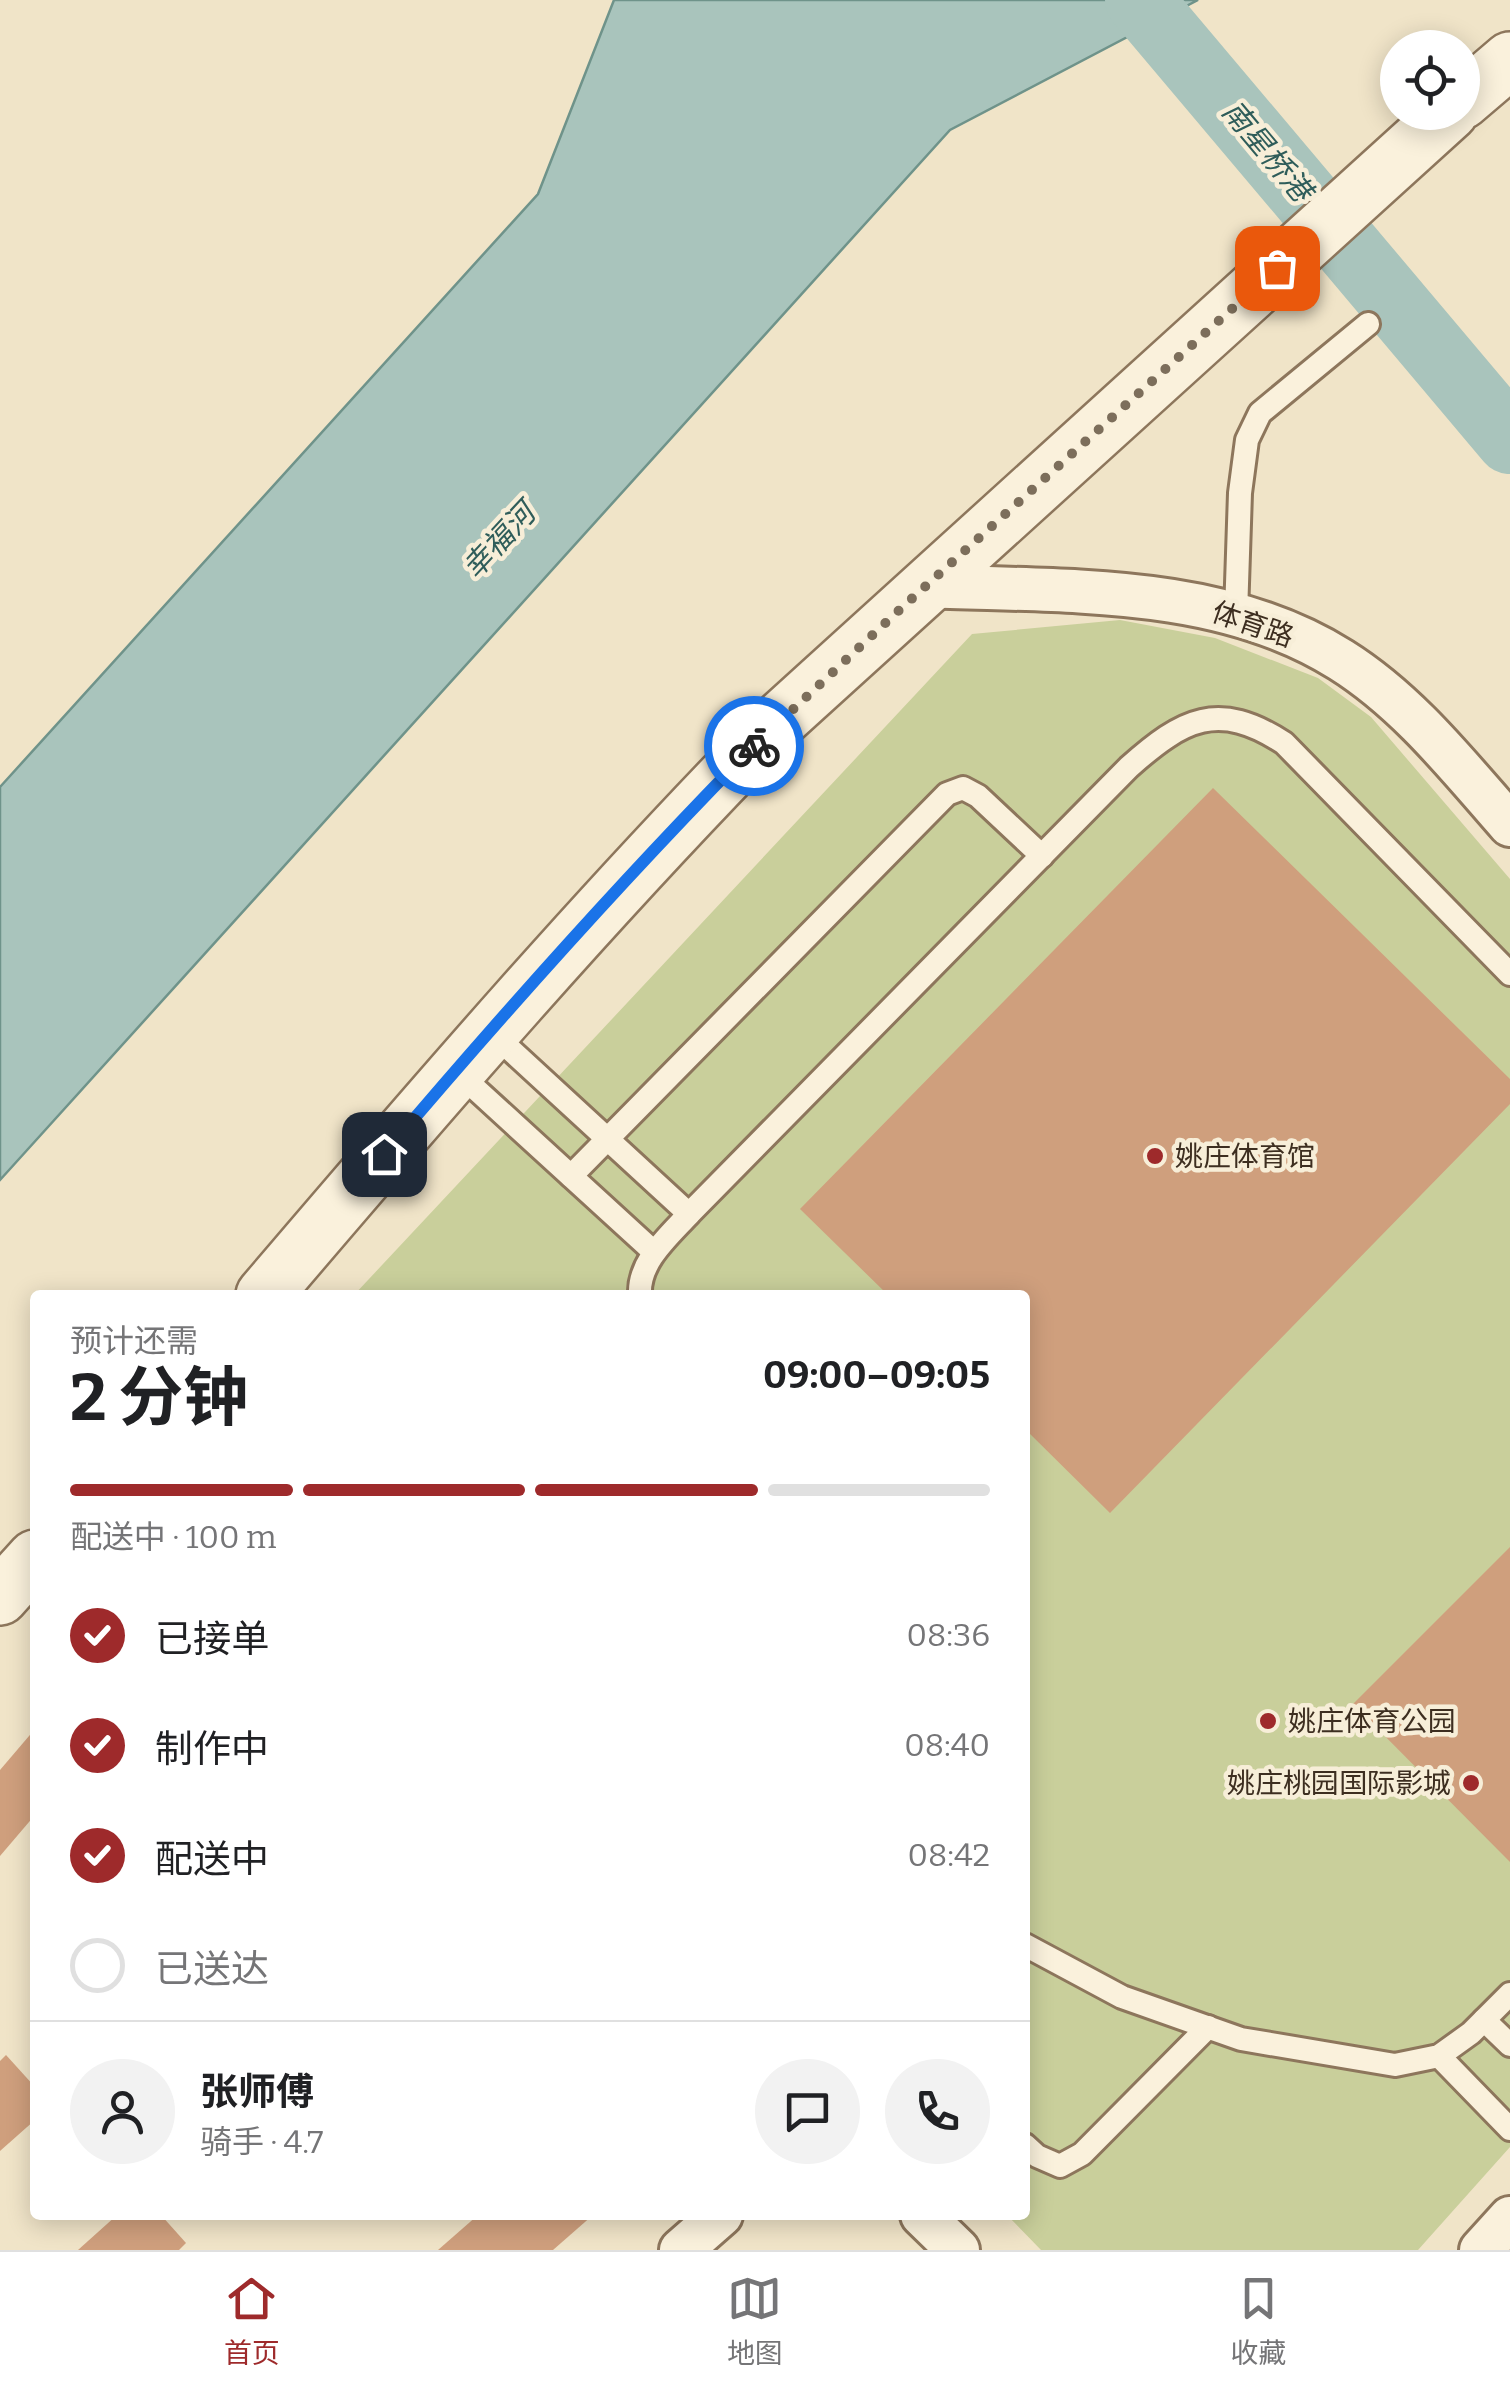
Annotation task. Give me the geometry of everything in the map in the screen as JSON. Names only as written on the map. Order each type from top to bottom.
[{"type":"street","points":[[1480,86],[1510,60]]},
{"type":"street","points":[[268,1290],[472,1050],[683,818],[782,719],[1430,130]]},
{"type":"street","name":"体育路","points":[[924,586],[1103,593],[1223,609],[1288,632],[1342,660],[1419,722],[1510,825]]},
{"type":"street","points":[[0,1598],[30,1564]]},
{"type":"street","points":[[1482,2250],[1510,2218]]},
{"type":"street","points":[[681,2250],[714,2220]]},
{"type":"street","points":[[927,2220],[958,2250]]},
{"type":"lane","points":[[1236,614],[1240,493],[1248,440],[1260,413],[1368,324]]},
{"type":"lane","points":[[640,1290],[639,1281],[654,1252],[689,1214],[1129,767],[1184,724],[1214,720],[1254,723],[1284,743],[1510,974]]},
{"type":"lane","points":[[571,1176],[946,794],[962,788],[978,796],[1042,856]]},
{"type":"lane","points":[[472,1050],[607,1138],[689,1214]]},
{"type":"lane","points":[[472,1050],[571,1176],[654,1252]]},
{"type":"lane","points":[[1030,1948],[1122,1997],[1241,2039],[1395,2064],[1439,2056],[1510,1994]]},
{"type":"lane","points":[[1484,2020],[1510,2046]]},
{"type":"lane","points":[[1030,2150],[1060,2166],[1082,2154],[1208,2027]]},
{"type":"lane","points":[[1439,2056],[1510,2129]]},
{"type":"green space","name":"姚庄体育公园","points":[[1120,620],[1215,638],[1318,678],[1371,717],[1510,879],[1510,2147],[1418,2250],[1041,2250],[1012,2220],[1030,2220],[1030,1290],[359,1290],[972,634]]},
{"type":"water","name":"幸福河","points":[[614,0],[1198,0],[950,130],[0,1180],[0,787],[538,194]]},
{"type":"building","name":"姚庄体育馆","points":[[1213,788],[1510,1079],[1510,1104],[1110,1513],[1030,1434],[1030,1290],[883,1290],[800,1209]]},
{"type":"building","name":"姚庄桃园国际影城","points":[[1510,1547],[1510,1862],[1353,1704]]},
{"type":"building","points":[[30,1735],[30,1821],[0,1856],[0,1770]]},
{"type":"building","points":[[6,2055],[30,2081],[30,2124],[0,2151],[0,2061]]},
{"type":"building","points":[[111,2220],[165,2220],[186,2243],[179,2250],[78,2250]]},
{"type":"building","points":[[472,2220],[587,2220],[553,2250],[438,2250]]},
{"type":"waterway","name":"南星桥港","points":[[1139,0],[1510,440]]},
{"type":"way so far","points":[[754,746],[1277,268]]},
{"type":"place","name":"姚庄体育馆","points":[[1155,1156]]},
{"type":"place","name":"姚庄体育公园","points":[[1268,1721]]},
{"type":"place","name":"姚庄桃园国际影城","points":[[1471,1783]]},
{"type":"route","points":[[384,1154],[683,818],[754,746]]}]
